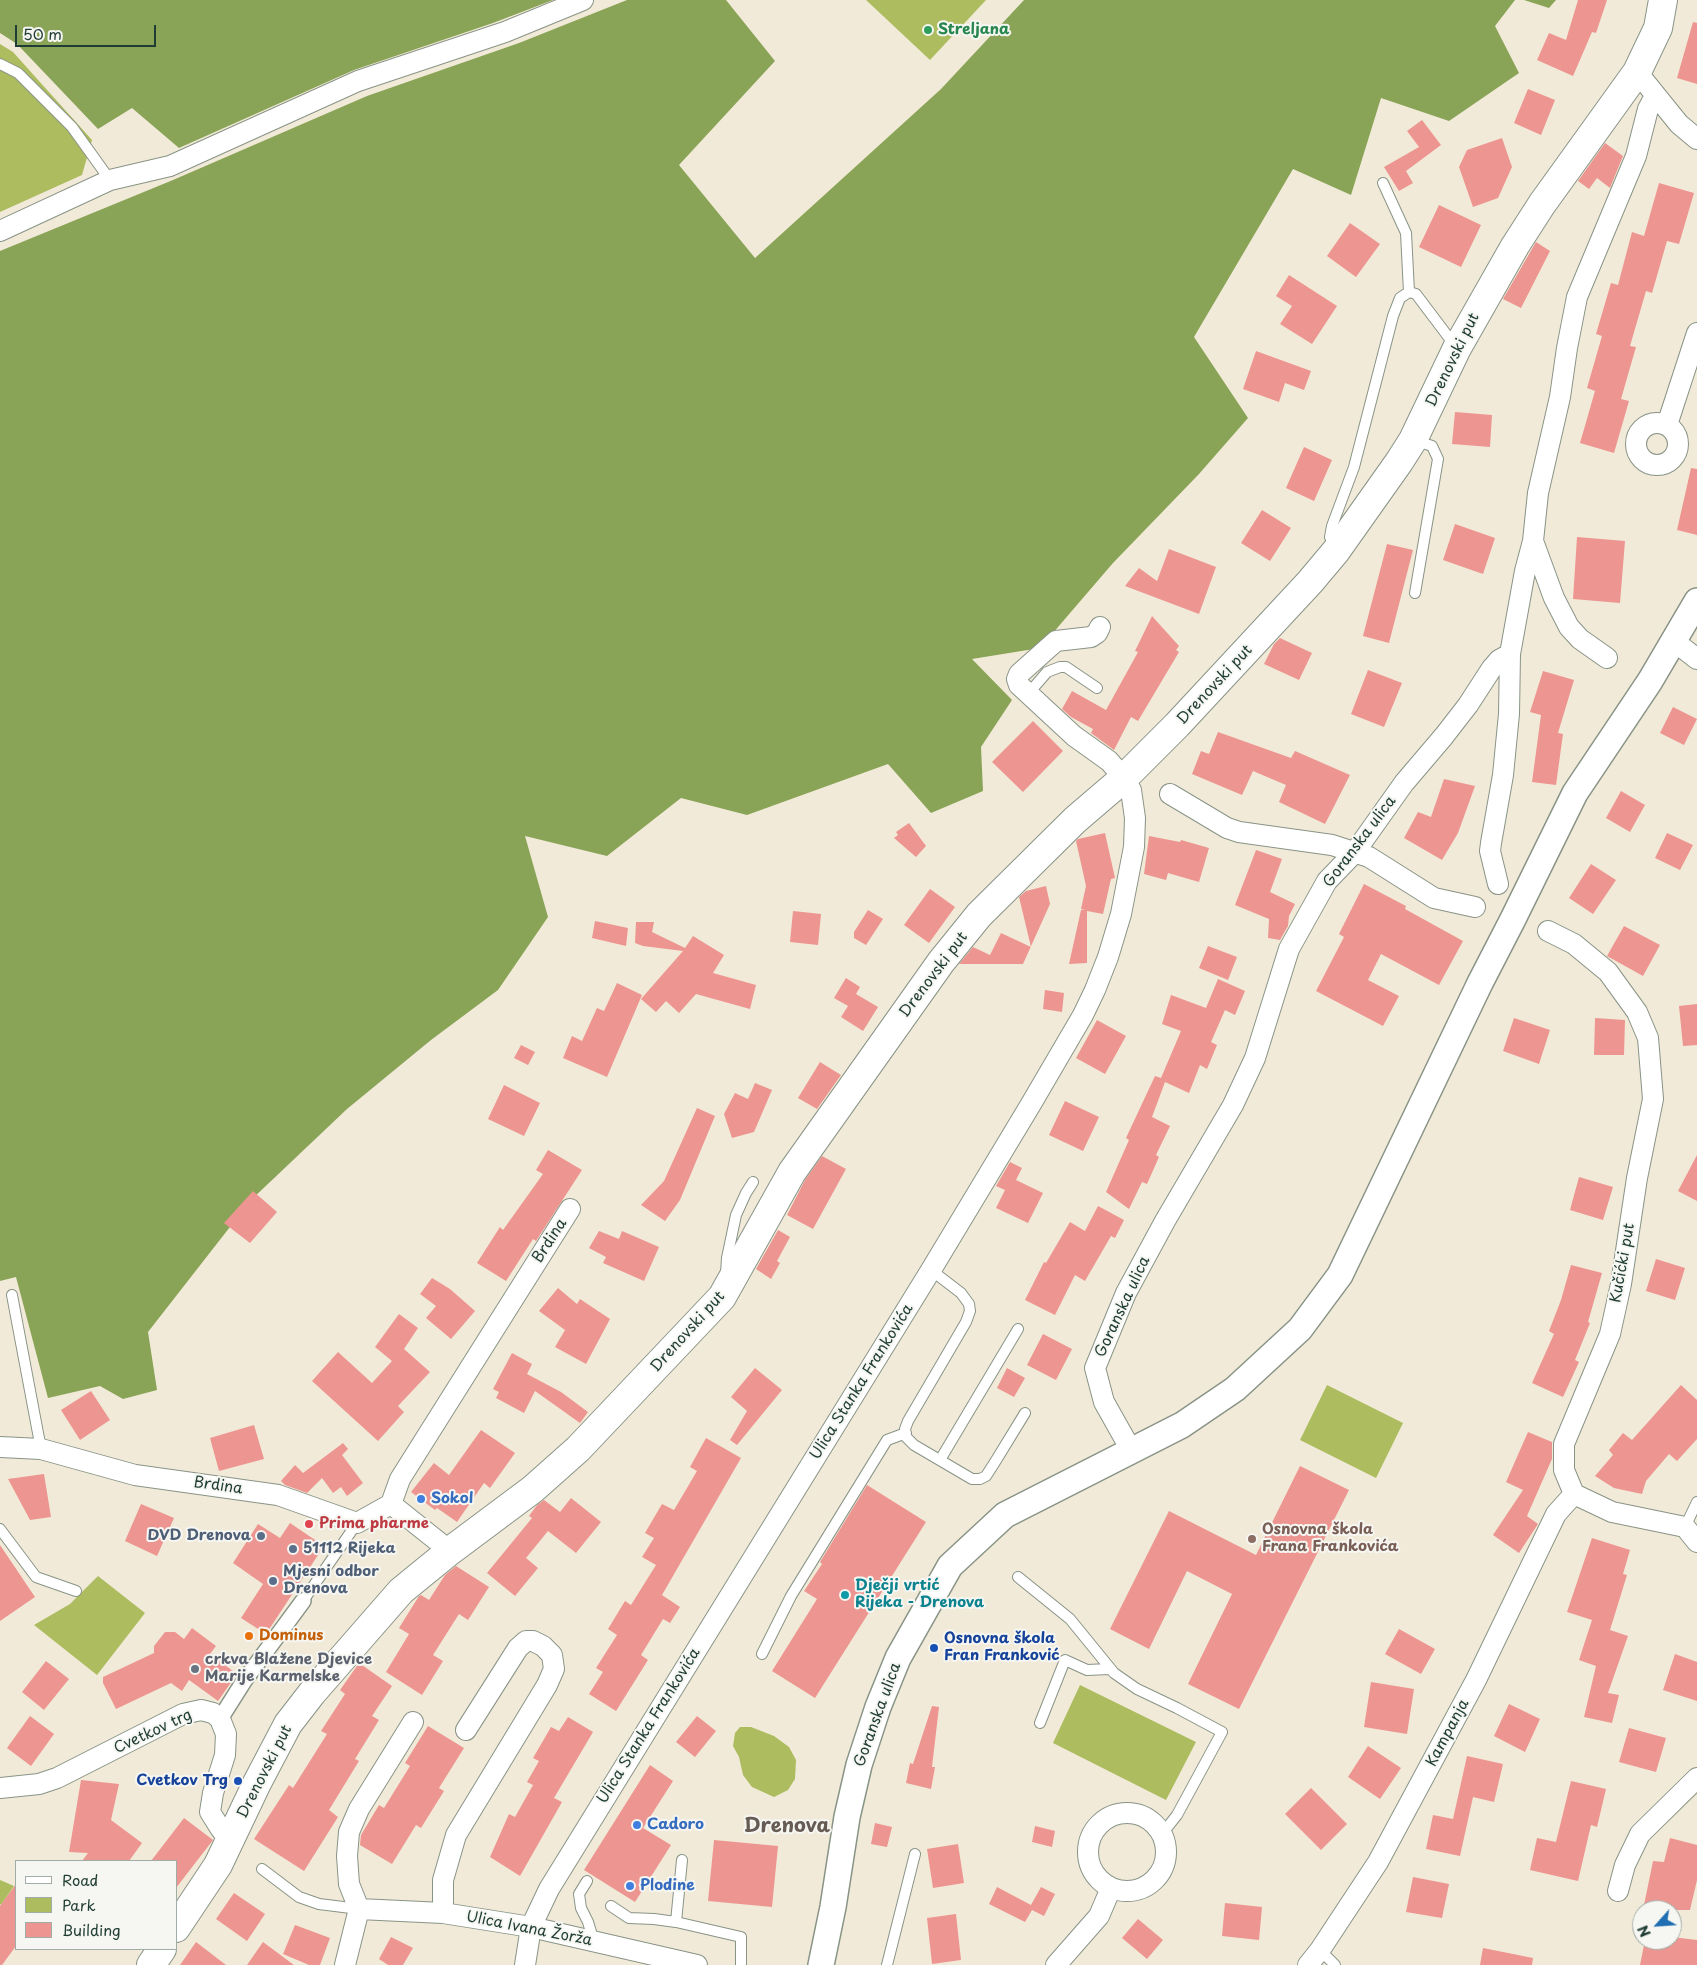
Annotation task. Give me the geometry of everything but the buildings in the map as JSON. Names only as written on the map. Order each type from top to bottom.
[{"type":"main road","name":"Drenovski put","points":[[178,1925],[218,1864],[288,1724],[362,1634],[401,1591],[450,1550],[533,1489],[578,1449],[722,1297],[792,1172],[941,962],[979,915],[1075,820],[1124,778],[1178,725],[1310,582],[1336,551],[1413,440],[1456,348],[1520,238],[1542,204],[1637,72],[1658,28],[1663,0]]},
{"type":"main road","points":[[150,1965],[161,1950]]},
{"type":"street","points":[[0,231],[110,180],[170,166],[358,81],[505,32],[583,0]]},
{"type":"street","points":[[1637,72],[1679,124],[1697,138]]},
{"type":"street","points":[[1498,884],[1490,851],[1495,810],[1501,794],[1508,714],[1510,654],[1525,571],[1533,541],[1538,493],[1560,398],[1577,297],[1636,156],[1648,108],[1655,96]]},
{"type":"street","points":[[1667,425],[1697,333]]},
{"type":"street","points":[[1533,541],[1554,598],[1569,627],[1580,639],[1607,658]]},
{"type":"street","points":[[1131,1450],[1182,1425],[1236,1389],[1300,1329],[1340,1275],[1480,983],[1575,793],[1694,613]]},
{"type":"street","points":[[1100,626],[1097,633],[1091,637],[1056,641],[1019,674],[1017,682],[1074,736],[1109,761],[1124,778]]},
{"type":"street","points":[[1674,641],[1697,659]]},
{"type":"street","name":"Goranska ulica","points":[[821,1965],[833,1907],[847,1817],[859,1765],[875,1715],[898,1658],[950,1566],[1005,1515],[1131,1450],[1104,1402],[1095,1368],[1126,1293],[1164,1221],[1233,1105],[1255,1058],[1289,949],[1327,881],[1355,852],[1404,783],[1462,713],[1492,668],[1499,660],[1510,654]]},
{"type":"street","name":"Ulica Stanka Frankovića","points":[[525,1965],[531,1927],[549,1889],[931,1270],[1083,1015],[1102,973],[1121,914],[1136,832],[1131,790],[1124,778]]},
{"type":"street","points":[[1170,794],[1228,828],[1240,832],[1332,845],[1355,852],[1369,857],[1434,898],[1475,907]]},
{"type":"street","name":"Kučićki put","points":[[1548,931],[1574,944],[1608,972],[1637,1012],[1648,1038],[1653,1098],[1637,1178],[1621,1284],[1610,1334],[1564,1444],[1564,1470],[1574,1494]]},
{"type":"street","name":"Brdina","points":[[391,1504],[400,1479],[570,1209]]},
{"type":"street","name":"Brdina","points":[[0,1447],[40,1449],[134,1475],[278,1495],[357,1523]]},
{"type":"street","points":[[1574,1494],[1612,1512],[1691,1534]]},
{"type":"street","name":"Kampanja","points":[[1314,1958],[1378,1862],[1476,1680],[1556,1514],[1574,1494]]},
{"type":"street","points":[[357,1523],[391,1504],[450,1550]]},
{"type":"street","points":[[230,1841],[210,1812],[213,1792],[225,1755],[226,1734],[220,1719],[244,1681],[303,1601]]},
{"type":"street","points":[[443,1913],[442,1880],[456,1835],[547,1685],[554,1669],[552,1655],[543,1646],[533,1641],[526,1641],[518,1648],[466,1730]]},
{"type":"street","name":"Cvetkov trg","points":[[0,1788],[39,1784],[57,1778],[183,1714],[201,1710],[213,1713],[220,1719]]},
{"type":"street","points":[[345,1965],[359,1909],[349,1884],[347,1856],[350,1832],[359,1809],[413,1722]]},
{"type":"street","points":[[1618,1891],[1625,1865],[1640,1834],[1697,1778]]},
{"type":"street","points":[[1122,1813],[1137,1814],[1157,1826],[1166,1846],[1166,1858],[1161,1872],[1142,1888],[1123,1891],[1111,1888],[1100,1881],[1090,1867],[1088,1853],[1092,1834],[1099,1824],[1111,1816],[1122,1813]]},
{"type":"street","points":[[1056,1965],[1099,1916],[1111,1888]]},
{"type":"street","name":"Ulica Ivana Žorža","points":[[359,1909],[443,1913],[531,1927],[697,1965]]},
{"type":"lane","points":[[0,64],[18,73],[72,127],[110,180]]},
{"type":"lane","points":[[1383,183],[1406,233],[1409,292]]},
{"type":"lane","points":[[1336,551],[1330,537],[1332,526],[1354,466],[1393,316],[1400,298],[1409,292],[1416,294],[1456,348]]},
{"type":"lane","points":[[1413,440],[1432,446],[1438,459],[1415,593]]},
{"type":"lane","points":[[1028,694],[1047,672],[1060,667],[1066,667],[1097,688]]},
{"type":"lane","points":[[725,1293],[727,1258],[736,1215],[753,1182]]},
{"type":"lane","points":[[931,1270],[961,1292],[966,1298],[970,1310],[966,1322],[908,1421],[906,1437],[914,1445],[972,1479],[980,1479],[986,1476],[1025,1414]]},
{"type":"lane","points":[[12,1295],[40,1449]]},
{"type":"lane","points":[[940,1460],[1018,1329]]},
{"type":"lane","points":[[762,1654],[792,1596],[887,1440],[906,1433]]},
{"type":"lane","points":[[1691,1534],[1697,1502]]},
{"type":"lane","points":[[303,1601],[357,1523]]},
{"type":"lane","points":[[0,1529],[36,1576],[76,1591]]},
{"type":"lane","points":[[1018,1576],[1070,1619],[1109,1668],[1137,1689],[1222,1732],[1177,1816],[1162,1834]]},
{"type":"lane","points":[[1040,1724],[1065,1660],[1087,1670],[1109,1668]]},
{"type":"lane","points":[[887,1965],[916,1854]]},
{"type":"lane","points":[[676,1922],[682,1860]]},
{"type":"lane","points":[[262,1869],[299,1897],[319,1904],[359,1909]]},
{"type":"lane","points":[[587,1881],[579,1894],[581,1908],[588,1922],[594,1942]]},
{"type":"lane","points":[[611,1906],[629,1918],[654,1918],[741,1937],[742,1965]]},
{"type":"lane","points":[[1314,1958],[1335,1965]]},
{"type":"green space","points":[[0,0],[553,0],[493,23],[354,70],[179,148],[132,108],[98,129],[17,44],[0,33]]},
{"type":"green space","points":[[627,0],[726,0],[775,61],[679,165],[755,258],[941,89],[1024,0],[1515,0],[1495,26],[1519,73],[1449,121],[1381,98],[1351,195],[1293,169],[1194,337],[1248,418],[1199,474],[1113,563],[1040,648],[972,659],[1012,700],[981,747],[983,791],[931,813],[888,764],[747,815],[681,798],[607,856],[525,836],[548,917],[498,990],[431,1040],[347,1109],[251,1200],[148,1332],[157,1390],[123,1399],[100,1386],[48,1398],[16,1277],[0,1281],[0,251],[173,180],[367,96],[519,43]]},
{"type":"green space","name":"Streljana","points":[[866,0],[986,0],[930,60]]},
{"type":"green space","points":[[1524,0],[1556,0],[1549,8]]},
{"type":"green space","points":[[0,44],[13,52],[92,140],[82,175],[0,212]]},
{"type":"green space","points":[[1327,1385],[1403,1423],[1376,1478],[1300,1440]]},
{"type":"green space","points":[[98,1576],[145,1613],[97,1675],[34,1625],[70,1604]]},
{"type":"green space","points":[[1080,1685],[1196,1742],[1166,1800],[1053,1743]]},
{"type":"green space","points":[[740,1727],[751,1727],[774,1736],[789,1747],[796,1760],[795,1779],[788,1790],[774,1797],[752,1787],[743,1775],[739,1757],[733,1746],[735,1733]]},
{"type":"green space","points":[[0,1880],[14,1886],[1,1905],[0,1904]]},
{"type":"place","name":"Streljana","points":[[928,30]]},
{"type":"place","name":"Sokol","points":[[421,1499]]},
{"type":"place","name":"Prima pharme","points":[[309,1524]]},
{"type":"place","name":"DVD Drenova","points":[[261,1536]]},
{"type":"place","name":"Osnovna škola Frana Frankovića","points":[[1252,1539]]},
{"type":"place","name":"51112 Rijeka","points":[[293,1549]]},
{"type":"place","name":"Mjesni odbor Drenova","points":[[273,1581]]},
{"type":"place","name":"Dječji vrtić Rijeka - Drenova","points":[[845,1595]]},
{"type":"place","name":"Dominus","points":[[249,1636]]},
{"type":"place","name":"Osnovna škola Fran Franković","points":[[934,1648]]},
{"type":"place","name":"crkva Blažene Djevice Marije Karmelske","points":[[195,1669]]},
{"type":"place","name":"Cvetkov Trg","points":[[238,1781]]},
{"type":"place","name":"Cadoro","points":[[637,1825]]},
{"type":"place","name":"Plodine","points":[[630,1886]]},
{"type":"district","name":"Drenova","points":[[787,1826]]}]
